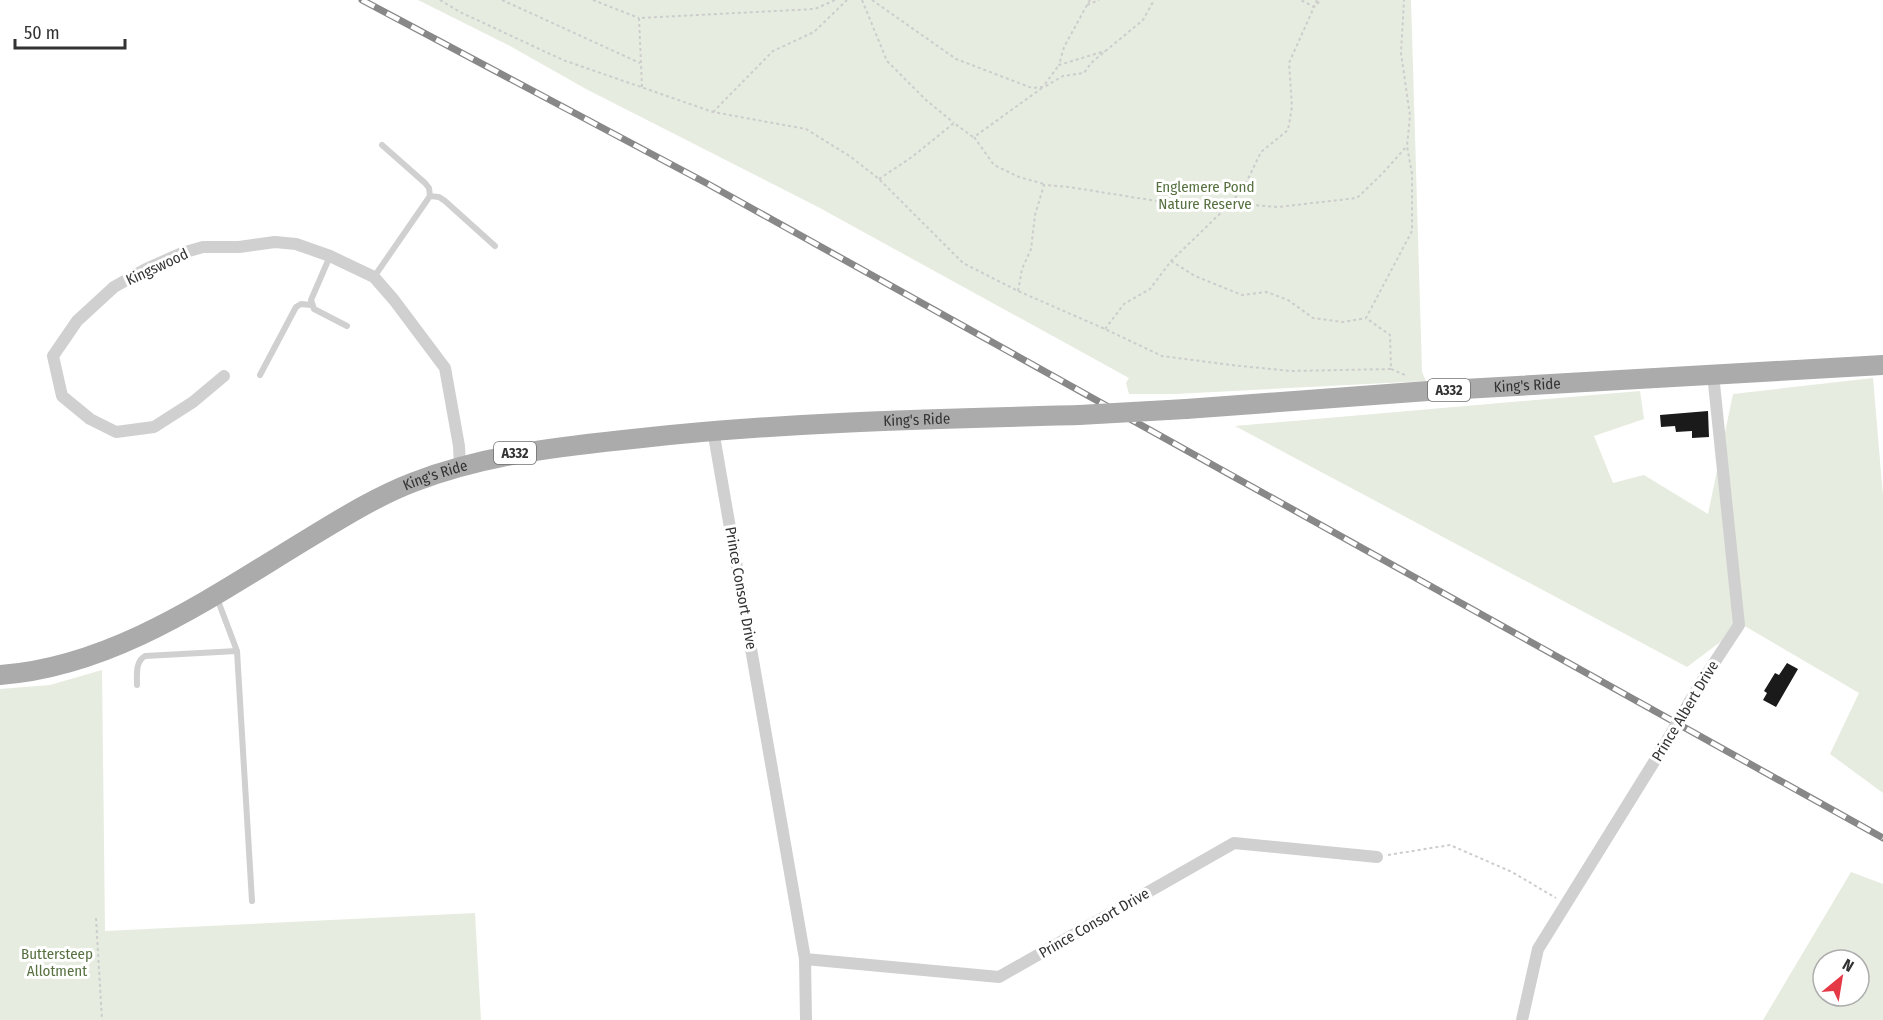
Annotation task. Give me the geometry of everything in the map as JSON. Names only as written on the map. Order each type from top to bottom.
[{"type":"main road","name":"King's Ride","points":[[0,675],[31,673],[77,661],[124,642],[185,613],[388,493],[459,466],[514,453],[713,430],[1186,409],[1417,392],[1883,364]]},
{"type":"street","name":"Kingswood","points":[[224,376],[193,402],[154,427],[116,432],[90,419],[62,396],[53,356],[77,321],[114,287],[146,269],[182,253],[203,247],[238,247],[275,242],[296,244],[330,256],[374,277],[445,368],[459,446],[459,466]]},
{"type":"street","name":"Prince Albert Drive","points":[[1522,1020],[1538,949],[1662,749],[1697,688],[1739,626],[1713,374]]},
{"type":"street","name":"Prince Consort Drive","points":[[713,430],[805,959],[806,1020]]},
{"type":"street","name":"Prince Consort Drive","points":[[805,959],[999,977],[1234,843],[1377,857]]},
{"type":"lane","points":[[374,277],[430,196],[429,188],[425,183],[382,145]]},
{"type":"lane","points":[[430,196],[439,197],[445,201],[495,246]]},
{"type":"lane","points":[[311,305],[311,300],[330,256]]},
{"type":"lane","points":[[260,375],[296,307],[302,304],[311,305],[314,309],[347,326]]},
{"type":"lane","points":[[215,595],[237,651],[252,901]]},
{"type":"lane","points":[[137,686],[138,664],[145,656],[237,651]]},
{"type":"path","points":[[440,0],[460,12],[563,60],[713,112],[806,129],[851,157],[879,179],[963,263],[1018,291],[1105,328],[1162,356],[1291,371],[1391,369],[1390,335],[1366,318],[1343,322],[1313,318],[1288,300],[1267,292],[1242,295],[1195,276],[1171,261]]},
{"type":"path","points":[[502,0],[640,63]]},
{"type":"path","points":[[593,0],[639,18],[815,9],[835,0]]},
{"type":"path","points":[[713,112],[773,51],[814,32],[847,0]]},
{"type":"path","points":[[862,0],[887,61],[926,100],[974,137],[994,165],[1019,177],[1044,184],[1194,207],[1231,203],[1278,207],[1357,198],[1407,146]]},
{"type":"path","points":[[873,0],[956,59],[1032,88],[1044,87]]},
{"type":"path","points":[[1044,87],[1059,65],[1064,47],[1090,0]]},
{"type":"path","points":[[1087,5],[1099,0]]},
{"type":"path","points":[[974,137],[1063,75],[1084,73],[1091,63],[1143,20],[1154,0]]},
{"type":"path","points":[[1301,0],[1314,7]]},
{"type":"path","points":[[1105,328],[1124,304],[1150,289],[1171,261],[1231,203],[1245,185],[1261,152],[1288,130],[1292,107],[1289,63],[1319,0]]},
{"type":"path","points":[[1366,318],[1412,231],[1412,174],[1407,146],[1410,116],[1401,53],[1404,0]]},
{"type":"path","points":[[639,18],[642,87]]},
{"type":"path","points":[[1059,65],[1107,50]]},
{"type":"path","points":[[879,179],[912,157],[954,123]]},
{"type":"path","points":[[1018,291],[1022,269],[1031,249],[1035,214],[1044,184]]},
{"type":"path","points":[[1377,857],[1450,845],[1512,872],[1566,904]]},
{"type":"path","points":[[96,918],[102,1020]]},
{"type":"green space","name":"Englemere Pond Nature Reserve","points":[[418,0],[1411,0],[1422,372],[1426,381],[1175,394],[1129,394],[1126,383],[1129,378],[818,207],[586,89],[510,46]]},
{"type":"green space","points":[[1873,378],[1883,496],[1883,793],[1830,754],[1859,693],[1743,625],[1687,667],[1235,426],[1640,391],[1644,419],[1594,436],[1613,483],[1644,475],[1708,514],[1733,394]]},
{"type":"green space","name":"Buttersteep Allotment","points":[[102,670],[105,931],[475,913],[481,1020],[0,1020],[0,689],[50,685]]},
{"type":"green space","points":[[1851,872],[1883,884],[1883,1020],[1763,1020]]},
{"type":"building","points":[[1708,411],[1709,437],[1692,438],[1692,431],[1676,432],[1675,426],[1661,427],[1660,415]]},
{"type":"building","points":[[1787,663],[1798,669],[1776,707],[1763,700],[1767,693],[1764,691],[1775,673],[1779,675]]},
{"type":"railway","points":[[362,0],[708,184],[1883,838]]}]
